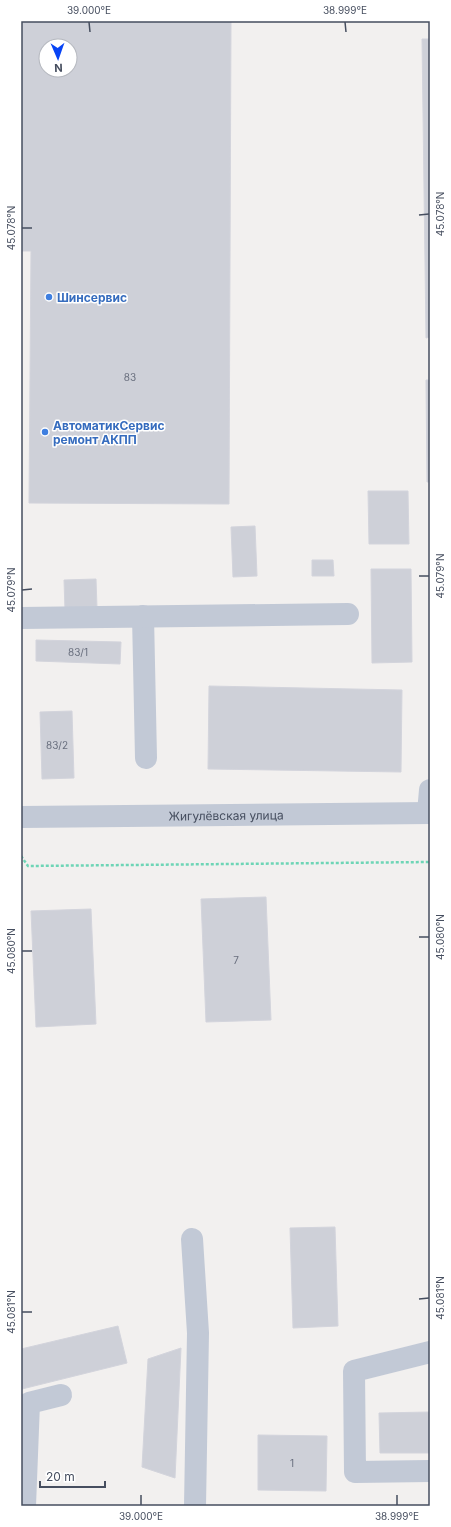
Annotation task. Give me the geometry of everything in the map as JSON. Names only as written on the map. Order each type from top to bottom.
[{"type":"street","points":[[21,618],[348,614]]},
{"type":"street","points":[[142,616],[146,758]]},
{"type":"street","points":[[429,813],[430,790]]},
{"type":"street","name":"Жигулёвская улица","points":[[21,817],[429,813]]},
{"type":"street","points":[[192,1239],[198,1333],[195,1506]]},
{"type":"street","points":[[430,1352],[354,1371],[355,1472],[430,1471]]},
{"type":"street","points":[[25,1506],[29,1402],[61,1395]]},
{"type":"path","points":[[21,856],[28,866],[430,862]]},
{"type":"building","points":[[21,21],[231,21],[229,504],[29,503],[31,251],[21,251]]},
{"type":"building","points":[[422,39],[430,39],[430,337],[426,338]]},
{"type":"building","points":[[426,380],[430,380],[430,482],[427,482]]},
{"type":"building","points":[[368,491],[408,491],[409,544],[369,544]]},
{"type":"building","points":[[255,526],[257,576],[233,577],[231,527]]},
{"type":"building","points":[[312,560],[333,560],[334,576],[312,576]]},
{"type":"building","points":[[371,569],[411,569],[412,662],[372,663]]},
{"type":"building","points":[[96,579],[97,608],[65,610],[64,580]]},
{"type":"building","points":[[36,640],[121,642],[120,664],[36,661]]},
{"type":"building","points":[[209,686],[402,690],[401,772],[208,769]]},
{"type":"building","points":[[72,711],[74,778],[42,779],[40,712]]},
{"type":"building","points":[[266,897],[271,1020],[206,1022],[201,899]]},
{"type":"building","points":[[91,909],[96,1024],[36,1027],[31,911]]},
{"type":"building","points":[[335,1227],[338,1326],[293,1328],[290,1228]]},
{"type":"building","points":[[118,1326],[127,1363],[22,1389],[21,1349]]},
{"type":"building","points":[[181,1348],[175,1478],[142,1467],[148,1359]]},
{"type":"building","points":[[430,1412],[430,1453],[380,1453],[379,1413]]},
{"type":"building","points":[[258,1435],[327,1436],[326,1491],[258,1490]]},
{"type":"place","name":"Шинсервис","points":[[49,297]]},
{"type":"place","name":"АвтоматикСервис ремонт АКПП","points":[[45,432]]}]
